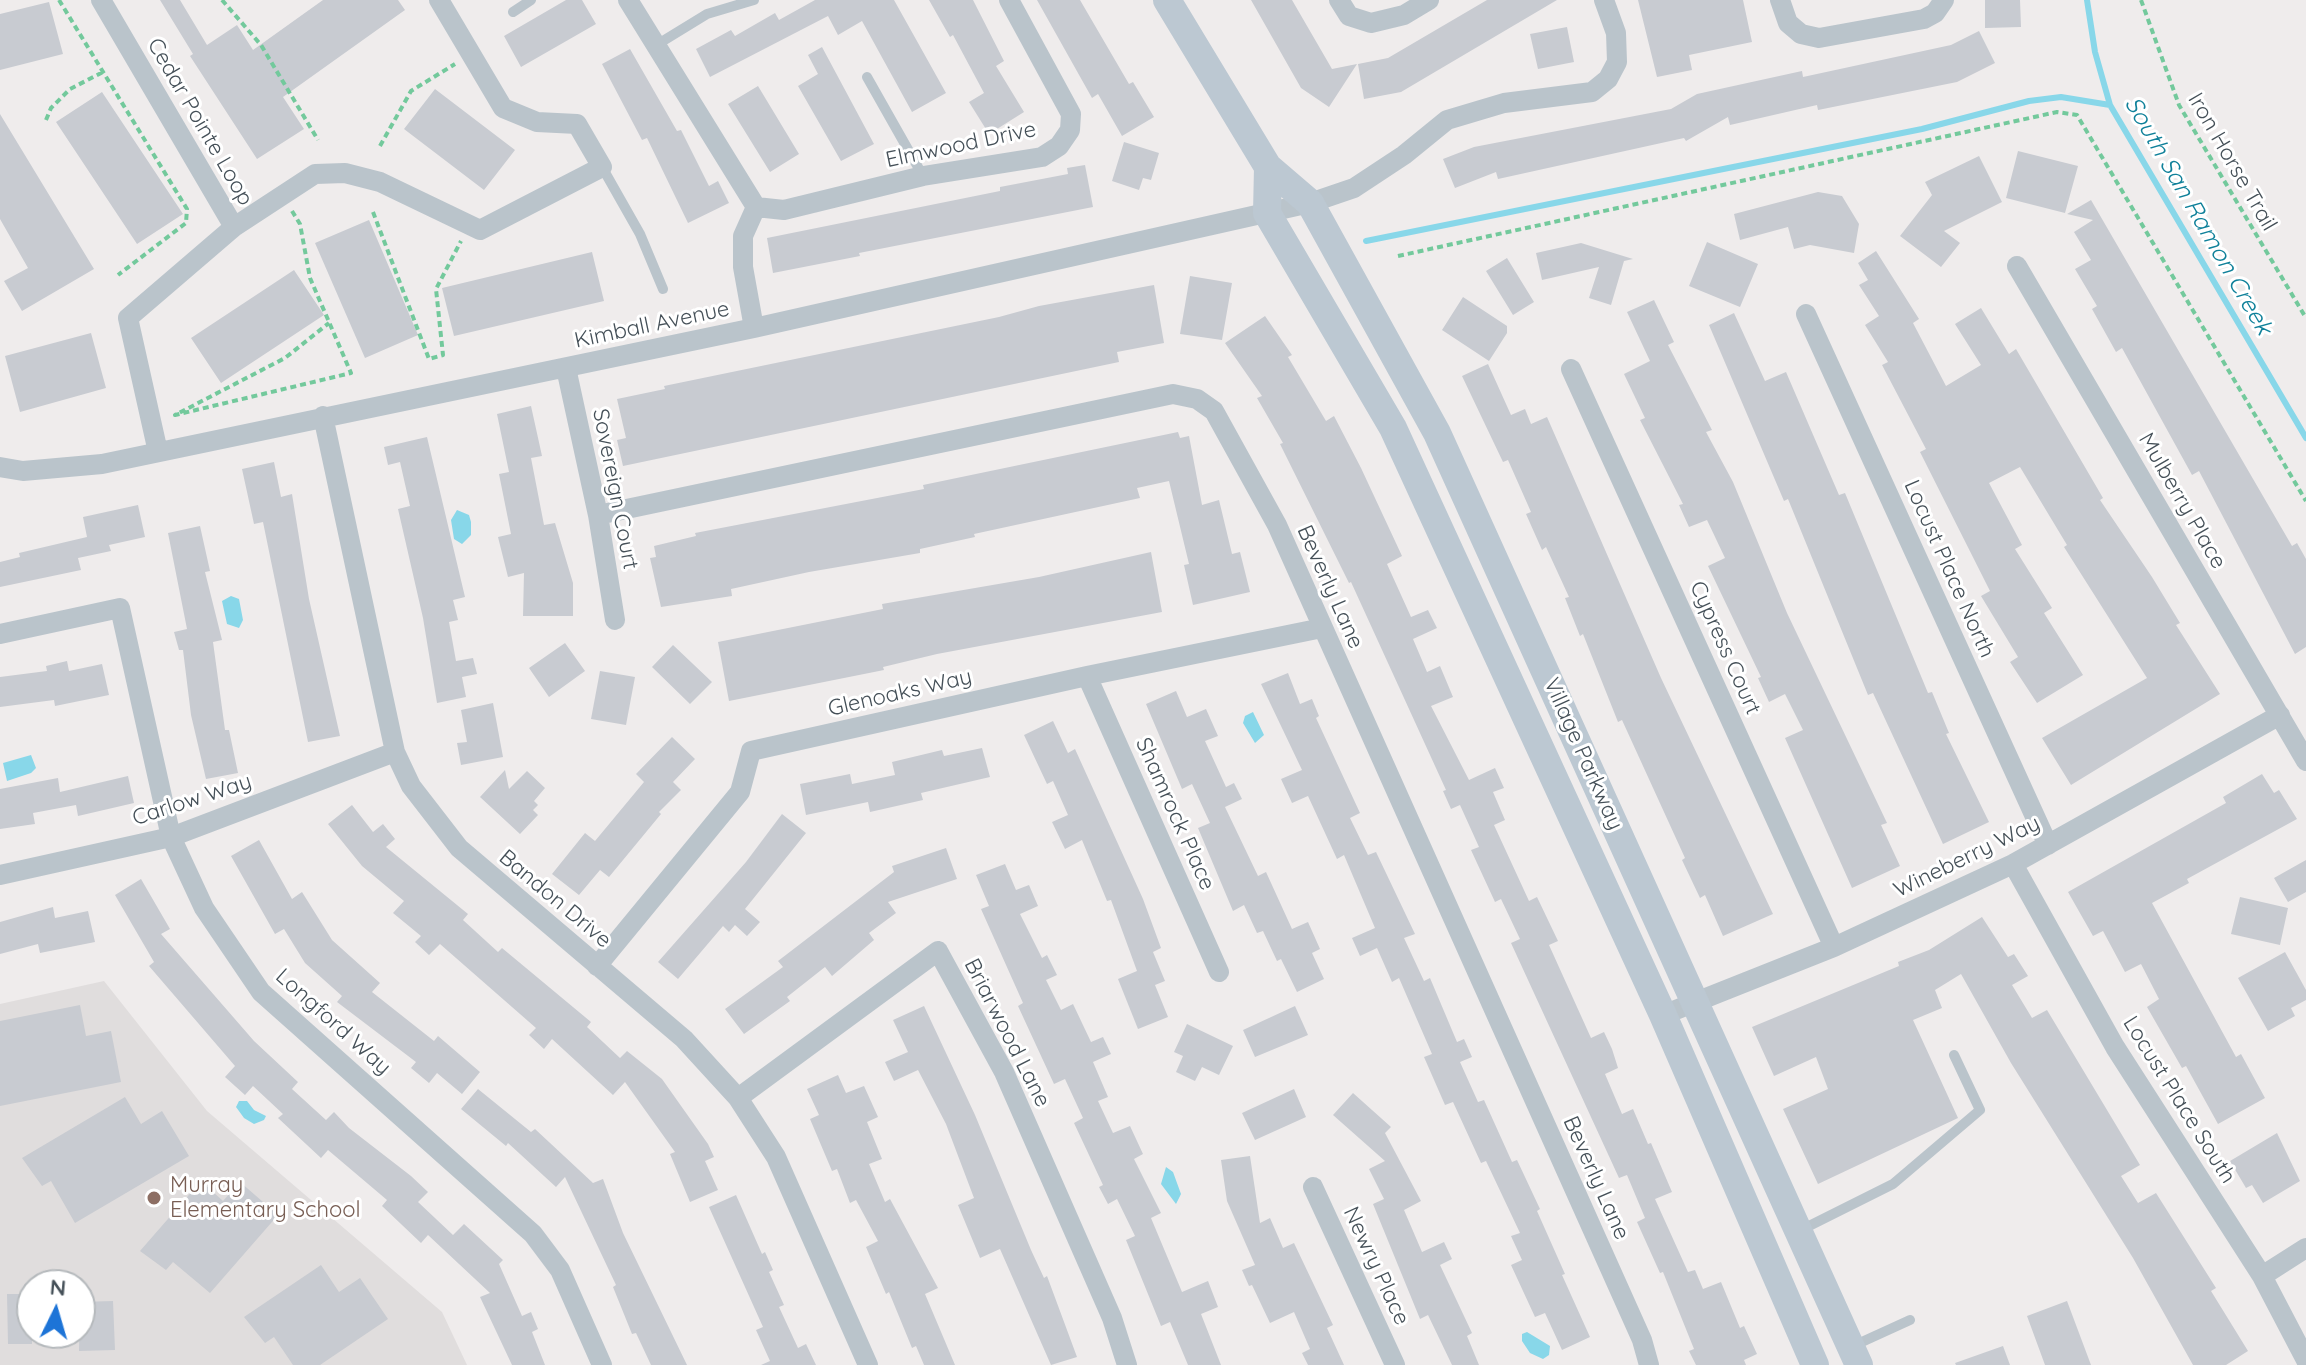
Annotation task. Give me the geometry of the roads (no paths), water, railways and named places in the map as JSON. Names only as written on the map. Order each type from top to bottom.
[{"type":"street","name":"Cedar Pointe Loop","points":[[101,0],[234,227]]},
{"type":"street","points":[[439,0],[503,108],[537,122],[577,124],[602,167]]},
{"type":"street","points":[[628,0],[756,207],[743,236],[743,267],[754,328]]},
{"type":"street","name":"Elmwood Drive","points":[[756,207],[784,210],[923,176],[1042,157],[1059,146],[1070,130],[1071,114],[1009,0]]},
{"type":"street","name":"Village Parkway","points":[[1167,0],[1268,167],[1310,203],[1437,433],[1855,1356]]},
{"type":"street","points":[[1339,0],[1349,16],[1371,23],[1404,15],[1429,0]]},
{"type":"street","name":"Kimball Avenue","points":[[0,467],[23,471],[102,464],[754,328],[1310,203],[1354,188],[1447,120],[1504,103],[1592,92],[1608,79],[1617,62],[1616,33],[1604,0]]},
{"type":"street","points":[[1780,0],[1782,15],[1795,30],[1819,38],[1924,19],[1935,13],[1944,0]]},
{"type":"street","name":"Cedar Pointe Loop","points":[[158,452],[128,318],[234,227],[315,174],[345,173],[380,182],[480,230],[602,167]]},
{"type":"street","points":[[1267,213],[1268,167]]},
{"type":"street","name":"Village Parkway","points":[[1267,213],[1393,428],[1663,1015],[1815,1365]]},
{"type":"street","name":"Mulberry Place","points":[[2017,266],[2306,761]]},
{"type":"street","name":"Locust Place North","points":[[1806,314],[2048,845]]},
{"type":"street","name":"Sovereign Court","points":[[566,368],[598,515],[615,620]]},
{"type":"street","name":"Cypress Court","points":[[1571,369],[1834,947]]},
{"type":"street","name":"Beverly Lane","points":[[598,515],[1173,394],[1197,399],[1214,411],[1277,525],[1636,1325],[1649,1365]]},
{"type":"street","name":"Bandon Drive","points":[[323,416],[395,752],[424,806],[459,848],[684,1039],[738,1098],[776,1157],[868,1365]]},
{"type":"street","name":"Longford Way","points":[[0,634],[120,608],[171,837],[204,908],[261,992],[533,1234],[560,1270],[602,1365]]},
{"type":"street","name":"Glenoaks Way","points":[[597,966],[740,792],[751,751],[1087,676],[1322,628]]},
{"type":"street","name":"Shamrock Place","points":[[1087,676],[1219,972]]},
{"type":"street","name":"Wineberry Way","points":[[1663,1015],[1834,947],[2013,864],[2280,715]]},
{"type":"street","name":"Carlow Way","points":[[0,875],[171,837],[395,752]]},
{"type":"street","name":"Locust Place South","points":[[2013,864],[2115,1047],[2262,1276],[2306,1360]]},
{"type":"street","name":"Briarwood Lane","points":[[738,1098],[938,951],[1004,1072],[1112,1318],[1127,1365]]},
{"type":"street","name":"Newry Place","points":[[1313,1187],[1395,1365]]},
{"type":"street","points":[[2262,1276],[2306,1248]]},
{"type":"lane","points":[[513,12],[531,0]]},
{"type":"lane","points":[[658,44],[707,14],[754,0]]},
{"type":"lane","points":[[867,77],[923,176]]},
{"type":"lane","points":[[602,167],[640,234],[663,289]]},
{"type":"lane","points":[[1799,1231],[1893,1184],[1980,1110],[1954,1055]]},
{"type":"lane","points":[[1855,1356],[1910,1320]]},
{"type":"water","points":[[457,510],[469,515],[471,522],[471,535],[462,544],[454,539],[451,520]]},
{"type":"water","points":[[231,596],[239,599],[243,620],[239,628],[227,624],[222,601]]},
{"type":"water","points":[[1253,712],[1264,735],[1255,743],[1243,723],[1245,716]]},
{"type":"water","points":[[31,755],[36,768],[31,773],[7,781],[3,763]]},
{"type":"water","points":[[239,1101],[247,1101],[254,1110],[266,1116],[264,1120],[254,1124],[244,1118],[236,1107]]},
{"type":"water","points":[[1166,1167],[1173,1172],[1181,1194],[1176,1204],[1161,1184]]},
{"type":"water","points":[[1527,1332],[1550,1346],[1549,1355],[1543,1359],[1530,1353],[1522,1341],[1522,1334]]},
{"type":"waterway","name":"South San Ramon Creek","points":[[2087,0],[2095,52],[2110,105],[2306,438]]},
{"type":"waterway","points":[[1366,241],[1922,129],[2029,101],[2061,97],[2110,105]]},
{"type":"place","name":"Murray Elementary School","points":[[154,1198]]}]
